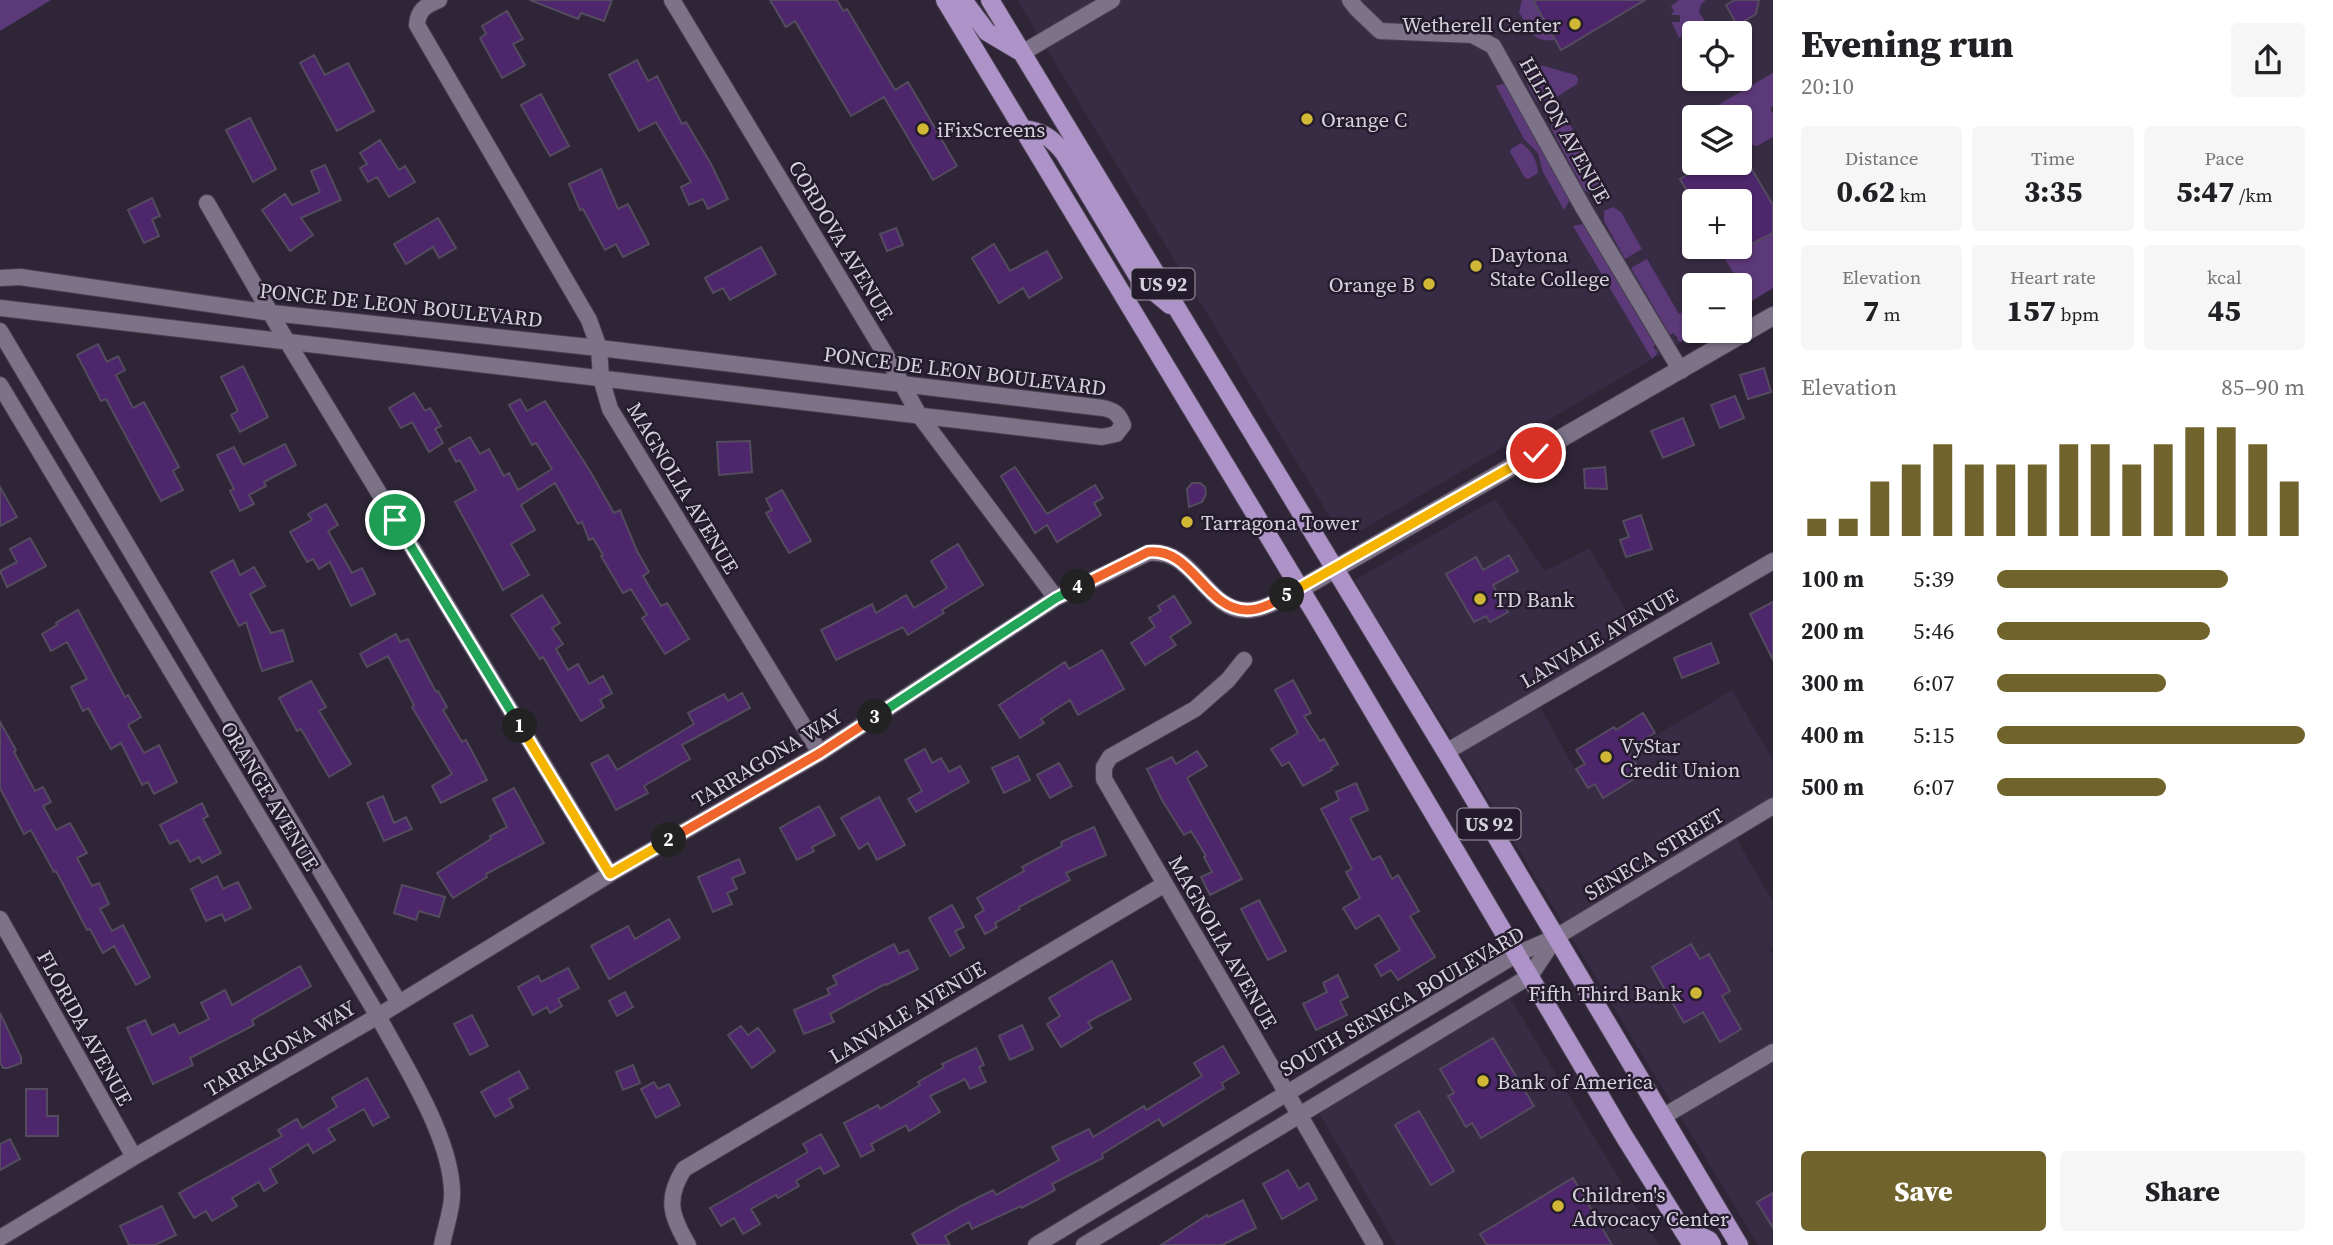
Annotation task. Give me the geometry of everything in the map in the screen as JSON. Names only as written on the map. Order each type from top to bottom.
[{"type":"main road","name":"US 92","points":[[945,0],[1300,589],[1624,1136],[1692,1245]]},
{"type":"main road","points":[[963,0],[987,32],[1022,53]]},
{"type":"main road","name":"US 92","points":[[990,0],[1446,752],[1739,1245]]},
{"type":"main road","points":[[1023,129],[1045,134],[1055,142],[1140,280],[1179,311]]},
{"type":"main road","points":[[1682,1227],[1709,1240],[1712,1245]]},
{"type":"street","name":"MAGNOLIA AVENUE","points":[[439,0],[425,5],[418,14],[417,25],[589,320],[599,348],[601,378],[610,409],[820,753]]},
{"type":"street","name":"CORDOVA AVENUE","points":[[673,0],[919,415],[1056,598]]},
{"type":"street","points":[[1022,53],[1112,0]]},
{"type":"street","name":"HILTON AVENUE","points":[[1350,0],[1380,31],[1472,35],[1493,46],[1584,209],[1681,371]]},
{"type":"street","points":[[207,203],[288,342],[610,874]]},
{"type":"street","name":"PONCE DE LEON BOULEVARD","points":[[0,278],[20,277],[272,313],[599,348],[1111,410],[1120,416],[1123,425],[1116,434],[1102,437],[0,308]]},
{"type":"street","points":[[1300,589],[1773,316]]},
{"type":"street","name":"ORANGE AVENUE","points":[[0,331],[399,1003]]},
{"type":"street","name":"ORANGE AVENUE","points":[[0,386],[378,1016],[443,1143],[452,1197],[442,1245]]},
{"type":"street","points":[[90,536],[114,523]]},
{"type":"street","name":"TARRAGONA WAY","points":[[0,1238],[378,1016],[610,874],[820,753],[1056,598],[1148,552],[1167,553],[1185,564],[1216,596],[1233,608],[1248,610],[1267,605],[1300,589]]},
{"type":"street","name":"LANVALE AVENUE","points":[[1446,752],[1773,561]]},
{"type":"street","name":"MAGNOLIA AVENUE","points":[[1244,660],[1228,680],[1195,709],[1110,757],[1104,767],[1104,779],[1375,1245]]},
{"type":"street","points":[[178,682],[200,668]]},
{"type":"street","name":"SENECA STREET","points":[[1556,937],[1773,806]]},
{"type":"street","points":[[270,835],[292,822]]},
{"type":"street","name":"LANVALE AVENUE","points":[[688,1245],[674,1222],[671,1195],[684,1169],[1165,884]]},
{"type":"street","name":"FLORIDA AVENUE","points":[[0,919],[134,1157]]},
{"type":"street","name":"SOUTH SENECA BOULEVARD","points":[[1036,1245],[1517,954],[1556,937]]},
{"type":"street","name":"SOUTH SENECA BOULEVARD","points":[[1084,1245],[1530,976],[1556,937]]},
{"type":"street","points":[[1400,1025],[1412,1047]]},
{"type":"street","points":[[1664,1116],[1773,1052]]},
{"type":"shaded area","points":[[0,0],[51,0],[0,31]]},
{"type":"shaded area","name":"Daytona State College","points":[[1017,0],[1773,0],[1773,288],[1752,301],[1752,273],[1682,273],[1682,342],[1362,530],[1348,530],[1335,525]]},
{"type":"shaded area","points":[[1522,0],[1533,0],[1556,40],[1542,39],[1529,30],[1519,12]]},
{"type":"shaded area","points":[[1679,0],[1706,0],[1701,4],[1699,12],[1705,21],[1682,21],[1682,36],[1679,38],[1672,22],[1680,22],[1680,15],[1671,15],[1674,11],[1671,6]]},
{"type":"shaded area","points":[[1544,66],[1578,78],[1577,84],[1546,104],[1538,103],[1526,79],[1528,70]]},
{"type":"shaded area","points":[[1773,73],[1773,106],[1770,108],[1773,114],[1773,137],[1757,146],[1752,145],[1752,105],[1718,105],[1742,91],[1752,91],[1752,85]]},
{"type":"shaded area","points":[[1508,85],[1570,200],[1564,210],[1543,172],[1538,153],[1524,139],[1496,86]]},
{"type":"shaded area","points":[[1557,119],[1569,123],[1601,178],[1602,187],[1598,191],[1591,193],[1584,190],[1551,128]]},
{"type":"shaded area","points":[[1521,143],[1535,160],[1538,173],[1528,179],[1510,152]]},
{"type":"shaded area","points":[[1613,207],[1621,212],[1642,249],[1625,259],[1604,221],[1604,211]]},
{"type":"shaded area","points":[[1583,224],[1655,345],[1653,346],[1657,354],[1652,359],[1573,226]]},
{"type":"shaded area","points":[[1773,233],[1773,288],[1752,301],[1752,273],[1734,273],[1725,259],[1752,259],[1752,243],[1760,238],[1762,240]]},
{"type":"shaded area","points":[[1647,259],[1679,314],[1682,312],[1682,341],[1677,340],[1673,333],[1670,335],[1631,268]]},
{"type":"shaded area","points":[[1495,499],[1545,571],[1589,548],[1638,630],[1452,739],[1355,580]]},
{"type":"shaded area","points":[[1732,690],[1773,760],[1773,796],[1563,923],[1460,753],[1540,707],[1581,780]]},
{"type":"shaded area","points":[[1736,838],[1773,902],[1773,947],[1769,949],[1773,955],[1773,1042],[1671,1102],[1572,938]]},
{"type":"shaded area","points":[[1510,998],[1659,1245],[1396,1245],[1319,1113]]},
{"type":"shaded area","points":[[1773,1061],[1773,1245],[1758,1245],[1680,1116]]},
{"type":"building","points":[[530,0],[612,0],[604,21],[581,13],[578,19]]},
{"type":"building","points":[[770,0],[837,0],[843,11],[847,9],[895,90],[908,82],[957,166],[933,180],[884,97],[851,116],[795,21],[786,27]]},
{"type":"building","name":"Wetherell Center","points":[[1533,0],[1645,0],[1561,50]]},
{"type":"building","points":[[1735,0],[1759,0],[1756,14],[1744,21],[1735,21],[1726,5]]},
{"type":"building","points":[[507,11],[523,39],[513,44],[525,65],[502,78],[480,38],[486,34],[482,26]]},
{"type":"building","points":[[314,55],[325,75],[348,63],[374,111],[337,131],[300,63]]},
{"type":"building","points":[[637,60],[648,81],[657,76],[682,124],[686,122],[711,164],[728,199],[708,209],[703,199],[689,205],[681,187],[691,182],[656,122],[639,131],[609,75]]},
{"type":"building","points":[[541,94],[569,146],[550,156],[521,105]]},
{"type":"building","points":[[250,118],[276,169],[253,182],[226,130]]},
{"type":"building","points":[[380,140],[399,170],[405,166],[415,182],[389,197],[377,177],[368,182],[360,168],[367,164],[360,153]]},
{"type":"building","points":[[325,165],[341,200],[301,218],[313,235],[290,251],[262,210],[285,194],[292,205],[320,192],[311,171]]},
{"type":"building","points":[[601,169],[618,209],[628,204],[649,244],[623,257],[616,244],[605,250],[583,209],[580,210],[569,184]]},
{"type":"building","points":[[1752,170],[1773,205],[1773,233],[1752,244],[1752,189],[1686,189],[1680,179],[1686,175],[1752,175]]},
{"type":"building","points":[[152,198],[160,216],[152,219],[159,236],[144,243],[128,210]]},
{"type":"building","points":[[438,218],[456,248],[439,258],[433,247],[406,264],[394,244]]},
{"type":"building","points":[[896,228],[903,245],[887,251],[880,234]]},
{"type":"building","points":[[994,244],[1010,271],[1047,251],[1062,278],[1029,298],[1023,288],[999,303],[972,258]]},
{"type":"building","points":[[761,247],[776,274],[730,300],[723,288],[713,293],[705,278]]},
{"type":"building","points":[[98,344],[107,362],[118,356],[125,370],[116,375],[133,408],[144,402],[179,467],[173,471],[183,490],[161,501],[106,399],[101,401],[77,355]]},
{"type":"building","points":[[243,366],[268,417],[240,432],[231,415],[238,411],[221,377]]},
{"type":"building","points":[[1764,368],[1771,392],[1748,399],[1740,375]]},
{"type":"building","points":[[414,393],[425,411],[430,408],[441,426],[435,429],[443,443],[429,452],[412,422],[401,428],[389,408]]},
{"type":"building","points":[[1735,396],[1744,418],[1720,428],[1711,405]]},
{"type":"building","points":[[520,399],[527,411],[545,401],[614,513],[620,510],[649,572],[643,576],[661,606],[667,603],[689,639],[665,654],[642,618],[647,615],[631,589],[623,593],[593,538],[589,540],[582,522],[578,524],[555,483],[521,505],[535,530],[511,544],[529,575],[503,590],[455,502],[476,490],[460,460],[456,462],[449,449],[470,437],[480,454],[489,449],[504,476],[509,473],[518,490],[552,469],[536,443],[532,445],[509,405]]},
{"type":"building","points":[[1683,418],[1694,445],[1663,458],[1651,431]]},
{"type":"building","points":[[750,441],[752,472],[719,475],[717,442]]},
{"type":"building","points":[[285,444],[296,465],[264,482],[266,486],[249,495],[254,504],[240,511],[230,491],[234,489],[217,455],[234,447],[243,465]]},
{"type":"building","points":[[1015,467],[1047,514],[1095,485],[1103,498],[1094,503],[1101,515],[1057,542],[1047,525],[1035,533],[1001,476]]},
{"type":"building","points":[[1605,467],[1607,489],[1585,488],[1584,469]]},
{"type":"building","points":[[1192,483],[1200,483],[1205,487],[1206,494],[1202,502],[1189,507],[1187,489]]},
{"type":"building","points":[[0,487],[17,517],[0,526]]},
{"type":"building","points":[[782,490],[811,541],[789,553],[766,513],[772,510],[766,499]]},
{"type":"building","points":[[326,504],[338,525],[328,531],[352,573],[362,568],[375,594],[351,606],[330,562],[319,569],[313,559],[307,562],[290,532],[312,520],[308,514]]},
{"type":"building","points":[[1641,515],[1652,549],[1626,557],[1620,540],[1629,537],[1623,521]]},
{"type":"building","points":[[30,538],[46,566],[7,587],[0,571],[17,562],[10,549]]},
{"type":"building","points":[[958,544],[983,585],[908,635],[903,627],[836,660],[821,630],[872,604],[876,613],[906,595],[914,608],[947,588],[931,561]]},
{"type":"building","name":"TD Bank","points":[[1509,555],[1518,571],[1493,585],[1508,612],[1490,622],[1486,616],[1474,622],[1446,574],[1476,557],[1483,570]]},
{"type":"building","points":[[233,560],[240,575],[254,567],[265,586],[250,594],[271,633],[283,630],[293,661],[262,671],[246,622],[239,626],[211,572]]},
{"type":"building","points":[[542,595],[560,623],[552,628],[563,644],[556,649],[568,670],[578,664],[589,684],[603,676],[612,693],[600,700],[604,707],[581,721],[543,657],[540,659],[511,615]]},
{"type":"building","points":[[1174,596],[1191,623],[1170,637],[1176,645],[1145,665],[1131,643],[1155,627],[1149,618],[1161,611],[1158,606]]},
{"type":"building","points":[[1773,602],[1773,660],[1750,614]]},
{"type":"building","points":[[78,610],[125,697],[128,695],[141,717],[128,725],[144,753],[159,745],[177,782],[154,794],[148,782],[142,785],[121,743],[111,749],[88,708],[83,711],[71,687],[87,679],[67,642],[51,651],[42,634]]},
{"type":"building","points":[[396,634],[400,642],[408,639],[447,707],[443,710],[462,742],[466,740],[487,780],[441,803],[432,786],[452,774],[412,707],[414,705],[388,656],[367,667],[360,654]]},
{"type":"building","points":[[1711,643],[1719,663],[1682,678],[1674,658]]},
{"type":"building","points":[[1102,650],[1124,689],[1078,715],[1070,700],[1041,719],[1044,723],[1020,738],[999,705],[1065,662],[1069,669]]},
{"type":"building","points":[[1293,680],[1311,713],[1304,716],[1320,741],[1324,739],[1338,764],[1303,786],[1289,762],[1282,766],[1271,749],[1298,733],[1275,690]]},
{"type":"building","points":[[311,681],[326,707],[319,711],[351,764],[329,777],[301,729],[297,731],[279,698]]},
{"type":"building","points":[[742,693],[750,708],[682,745],[690,759],[644,786],[648,793],[616,810],[591,764],[608,755],[617,770],[694,724],[688,713],[724,694],[728,701]]},
{"type":"building","name":"VyStar Credit Union","points":[[1643,713],[1655,733],[1627,749],[1642,774],[1603,798],[1595,784],[1588,788],[1576,769],[1585,764],[1576,750]]},
{"type":"building","points":[[0,722],[35,791],[43,787],[51,802],[43,806],[56,830],[70,823],[87,853],[77,858],[92,886],[99,883],[109,904],[100,909],[112,931],[123,925],[150,977],[136,985],[114,946],[103,953],[90,929],[87,930],[31,830],[24,834],[0,788]]},
{"type":"building","points":[[925,749],[932,763],[941,758],[949,772],[960,766],[969,782],[916,812],[908,799],[922,791],[905,760]]},
{"type":"building","points":[[1197,751],[1207,766],[1187,778],[1242,879],[1210,895],[1201,877],[1212,872],[1204,857],[1206,856],[1191,831],[1184,835],[1147,769],[1172,757],[1176,764]]},
{"type":"building","points":[[1018,756],[1030,780],[1004,793],[992,768]]},
{"type":"building","points":[[1059,763],[1072,786],[1050,798],[1037,775]]},
{"type":"building","points":[[1356,783],[1368,810],[1350,818],[1372,860],[1380,856],[1392,879],[1398,875],[1419,911],[1410,916],[1435,957],[1398,980],[1391,970],[1381,976],[1375,965],[1400,950],[1379,915],[1356,929],[1343,908],[1360,898],[1346,872],[1352,869],[1321,809],[1339,800],[1336,792]]},
{"type":"building","points":[[514,788],[544,843],[486,874],[487,877],[453,898],[437,873],[507,827],[493,799]]},
{"type":"building","points":[[383,796],[394,823],[406,817],[412,829],[384,841],[367,803]]},
{"type":"building","points":[[879,797],[905,845],[877,860],[868,843],[859,849],[841,818]]},
{"type":"building","points":[[202,803],[208,816],[203,819],[221,853],[202,863],[199,857],[190,862],[178,840],[170,844],[160,825]]},
{"type":"building","points":[[819,806],[835,835],[812,847],[814,851],[797,860],[780,828]]},
{"type":"building","points":[[1094,827],[1106,855],[1066,873],[1070,880],[1019,907],[1020,909],[995,923],[997,927],[985,934],[975,916],[984,910],[977,898],[1024,871],[1022,867],[1062,846],[1061,842]]},
{"type":"building","points":[[739,859],[745,873],[732,878],[737,889],[727,893],[732,904],[713,912],[698,877]]},
{"type":"building","points":[[217,876],[223,889],[238,882],[251,908],[225,921],[222,914],[206,921],[191,889]]},
{"type":"building","points":[[402,885],[445,897],[439,917],[419,911],[416,920],[394,913]]},
{"type":"building","points":[[1259,900],[1286,951],[1268,960],[1241,909]]},
{"type":"building","points":[[952,905],[964,927],[955,931],[964,948],[950,956],[929,918]]},
{"type":"building","points":[[669,919],[680,938],[609,979],[591,946],[628,926],[635,939]]},
{"type":"building","points":[[894,944],[899,954],[908,950],[918,969],[830,1014],[834,1022],[804,1034],[794,1010],[830,994],[827,989],[837,984],[833,976]]},
{"type":"building","name":"Fifth Third Bank","points":[[1691,944],[1700,959],[1709,954],[1730,991],[1722,996],[1741,1029],[1720,1042],[1703,1012],[1684,1023],[1652,967]]},
{"type":"building","points":[[1112,961],[1131,999],[1088,1022],[1092,1028],[1061,1047],[1047,1024],[1060,1016],[1049,998]]},
{"type":"building","points":[[300,966],[311,986],[252,1020],[254,1025],[190,1058],[193,1065],[153,1084],[127,1028],[145,1020],[152,1035],[174,1024],[179,1034],[209,1019],[201,1003],[225,990],[232,1005]]},
{"type":"building","points":[[568,968],[579,988],[558,999],[562,1006],[550,1013],[547,1007],[533,1015],[518,987],[538,976],[541,982]]},
{"type":"building","points":[[1338,975],[1348,997],[1340,1001],[1347,1015],[1316,1030],[1303,1004],[1327,992],[1323,983]]},
{"type":"building","points":[[625,992],[633,1007],[617,1016],[609,1001]]},
{"type":"building","points":[[0,1013],[21,1057],[21,1063],[8,1068],[3,1068],[0,1062]]},
{"type":"building","points":[[472,1015],[488,1046],[470,1055],[454,1024]]},
{"type":"building","points":[[1022,1025],[1033,1049],[1010,1060],[999,1036]]},
{"type":"building","points":[[741,1026],[748,1035],[758,1028],[775,1051],[752,1068],[728,1035]]},
{"type":"building","name":"Bank of America","points":[[1493,1038],[1534,1106],[1481,1138],[1472,1123],[1466,1127],[1448,1096],[1454,1093],[1440,1069]]},
{"type":"building","points":[[1223,1046],[1239,1073],[1222,1083],[1224,1088],[1163,1126],[1159,1119],[1102,1154],[1103,1158],[1052,1184],[1055,1190],[1022,1208],[1021,1206],[972,1229],[969,1222],[945,1236],[950,1245],[918,1245],[912,1234],[961,1206],[993,1190],[996,1195],[1059,1160],[1052,1147],[1089,1129],[1093,1137],[1144,1106],[1146,1110],[1202,1076],[1194,1063]]},
{"type":"building","points":[[976,1048],[984,1065],[979,1067],[986,1082],[970,1089],[965,1079],[930,1096],[940,1112],[909,1131],[906,1125],[871,1144],[874,1150],[861,1157],[844,1123],[878,1105],[880,1109],[920,1085],[918,1082],[944,1067],[942,1064]]},
{"type":"building","points":[[633,1065],[640,1083],[623,1090],[616,1072]]},
{"type":"building","points":[[519,1071],[528,1088],[509,1099],[513,1107],[495,1117],[481,1092]]},
{"type":"building","points":[[367,1078],[389,1117],[373,1126],[364,1109],[328,1129],[335,1140],[313,1153],[308,1144],[270,1169],[277,1183],[264,1191],[259,1182],[232,1198],[237,1206],[212,1221],[206,1211],[194,1218],[179,1193],[282,1136],[278,1130],[297,1119],[302,1128],[337,1107],[332,1098]]},
{"type":"building","points":[[654,1082],[658,1089],[669,1084],[680,1105],[656,1118],[641,1089]]},
{"type":"building","points":[[26,1089],[47,1089],[47,1116],[58,1116],[58,1136],[26,1136]]},
{"type":"building","points":[[1419,1111],[1454,1171],[1431,1185],[1395,1125]]},
{"type":"building","points":[[821,1134],[839,1166],[824,1174],[820,1167],[796,1181],[799,1186],[751,1209],[760,1224],[743,1234],[734,1218],[721,1226],[710,1208],[808,1152],[803,1144]]},
{"type":"building","points":[[10,1139],[20,1159],[0,1170],[0,1144]]},
{"type":"building","points":[[1288,1170],[1299,1189],[1308,1183],[1317,1199],[1282,1219],[1263,1184]]},
{"type":"building","name":"Children's Advocacy Center","points":[[1573,1178],[1612,1245],[1487,1245],[1480,1234]]},
{"type":"building","points":[[1773,1193],[1773,1228],[1757,1202]]},
{"type":"building","points":[[1243,1200],[1256,1228],[1222,1245],[1161,1245],[1207,1215],[1208,1217]]},
{"type":"building","points":[[162,1206],[176,1235],[155,1245],[129,1245],[120,1226]]},
{"type":"place","name":"Wetherell Center","points":[[1575,24]]},
{"type":"place","name":"Orange C","points":[[1307,119]]},
{"type":"place","name":"iFixScreens","points":[[923,129]]},
{"type":"place","name":"Daytona State College","points":[[1476,266]]},
{"type":"place","name":"Orange B","points":[[1429,284]]},
{"type":"place","name":"Tarragona Tower","points":[[1187,522]]},
{"type":"place","name":"TD Bank","points":[[1480,599]]},
{"type":"place","name":"VyStar Credit Union","points":[[1606,757]]},
{"type":"place","name":"Fifth Third Bank","points":[[1696,993]]},
{"type":"place","name":"Bank of America","points":[[1483,1081]]},
{"type":"place","name":"Children's Advocacy Center","points":[[1558,1206]]},
{"type":"route","points":[[395,520],[610,874],[820,753],[1056,598],[1148,552],[1167,553],[1185,564],[1226,604],[1248,610],[1267,605],[1300,589],[1536,453]]}]
